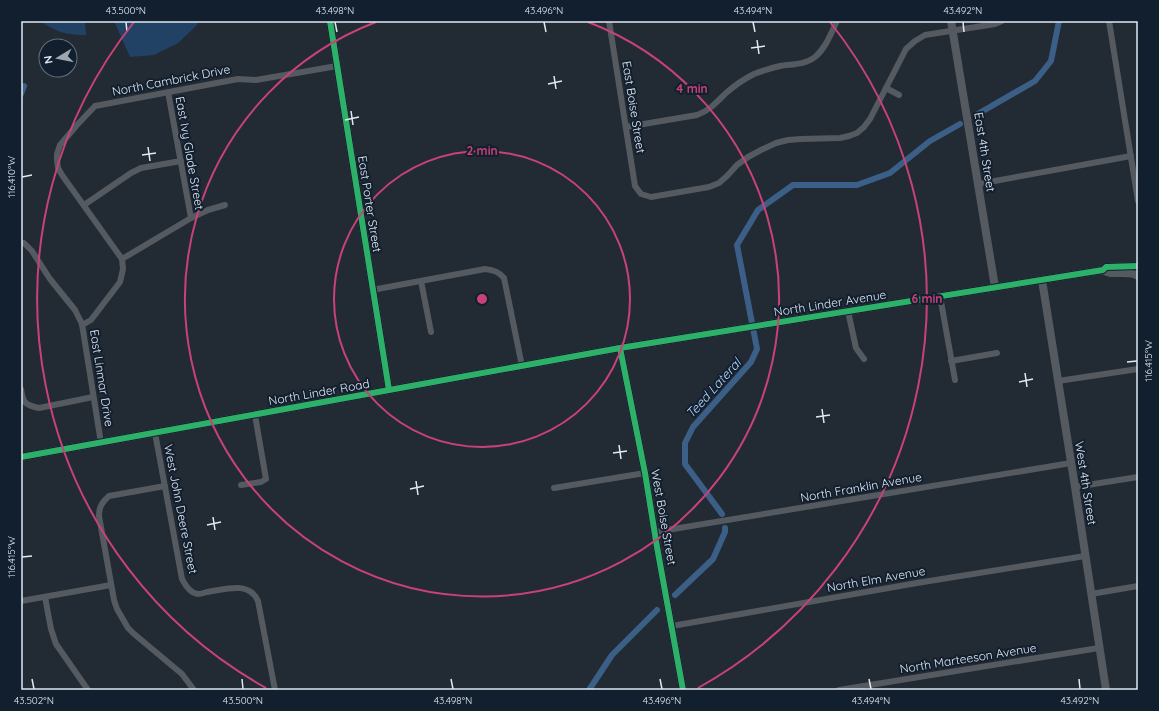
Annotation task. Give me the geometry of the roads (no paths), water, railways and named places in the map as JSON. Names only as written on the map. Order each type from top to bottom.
[{"type":"main road","name":"East Porter Street","points":[[330,21],[389,390]]},
{"type":"main road","name":"East 4th Street","points":[[951,21],[995,287]]},
{"type":"main road","name":"North Linder Avenue","points":[[620,348],[1103,270],[1106,267],[1138,266]]},
{"type":"main road","name":"North Linder Avenue","points":[[1103,270],[1108,273],[1128,273],[1138,276]]},
{"type":"main road","name":"West 4th Street","points":[[1042,280],[1106,690]]},
{"type":"main road","name":"North Linder Road","points":[[21,457],[620,348]]},
{"type":"main road","name":"West Boise Street","points":[[620,348],[645,473],[683,690]]},
{"type":"street","name":"East Boise Street","points":[[609,21],[635,186],[641,194],[651,197],[709,187],[719,183],[748,157],[776,143],[801,138],[840,138],[857,133],[870,119],[886,88]]},
{"type":"street","points":[[626,127],[697,115],[711,108],[737,84],[752,75],[781,66],[802,63],[814,58],[822,50],[838,21]]},
{"type":"street","points":[[899,95],[886,88],[906,49],[915,41],[925,35],[946,31],[952,32],[995,24],[1002,21]]},
{"type":"street","points":[[1109,21],[1138,201]]},
{"type":"street","name":"North Cambrick Drive","points":[[84,205],[58,168],[57,154],[60,145],[95,106],[238,79],[256,80],[337,66]]},
{"type":"street","name":"East Ivy Glade Street","points":[[168,92],[191,218]]},
{"type":"street","points":[[978,184],[1131,156]]},
{"type":"street","points":[[82,325],[91,320],[120,282],[123,269],[122,259],[84,205],[130,173],[141,168],[181,161]]},
{"type":"street","points":[[122,259],[191,218],[208,210],[225,205]]},
{"type":"street","name":"East Linmar Drive","points":[[21,243],[24,243],[32,251],[50,279],[75,310],[82,325],[101,443]]},
{"type":"street","points":[[372,290],[485,270],[499,272],[504,278],[522,366]]},
{"type":"street","points":[[421,281],[431,332]]},
{"type":"street","points":[[940,296],[954,380]]},
{"type":"street","points":[[848,311],[856,348],[864,359]]},
{"type":"street","points":[[951,360],[998,353]]},
{"type":"street","points":[[1058,381],[1138,369]]},
{"type":"street","points":[[21,389],[22,399],[25,403],[38,408],[93,397]]},
{"type":"street","points":[[241,485],[261,482],[266,479],[255,415]]},
{"type":"street","name":"West John Deere Street","points":[[155,433],[182,580],[187,589],[198,594],[237,588],[247,589],[256,596],[275,690]]},
{"type":"street","name":"North Franklin Avenue","points":[[655,532],[1071,463]]},
{"type":"street","points":[[554,488],[645,473]]},
{"type":"street","points":[[1075,487],[1138,477]]},
{"type":"street","points":[[165,486],[109,496],[103,501],[99,509],[99,516],[111,585],[117,609],[128,628],[182,674],[194,690]]},
{"type":"street","name":"North Elm Avenue","points":[[672,626],[909,584],[1085,556]]},
{"type":"street","points":[[21,601],[111,585]]},
{"type":"street","points":[[1091,594],[1138,586]]},
{"type":"street","points":[[45,597],[51,629],[56,644],[88,690]]},
{"type":"street","name":"North Marteeson Avenue","points":[[839,690],[1099,648]]},
{"type":"waterway","name":"Teed Lateral","points":[[976,115],[1035,81],[1051,61],[1059,21]]},
{"type":"waterway","points":[[21,94],[24,86]]},
{"type":"waterway","name":"Teed Lateral","points":[[722,514],[685,464],[685,443],[693,427],[751,362],[757,349],[737,245],[758,210],[793,185],[857,185],[890,173],[930,141],[960,124]]},
{"type":"waterway","name":"Teed Lateral","points":[[675,595],[713,559],[725,532],[725,528]]},
{"type":"waterway","name":"Teed Lateral","points":[[589,690],[612,655],[657,610]]}]
